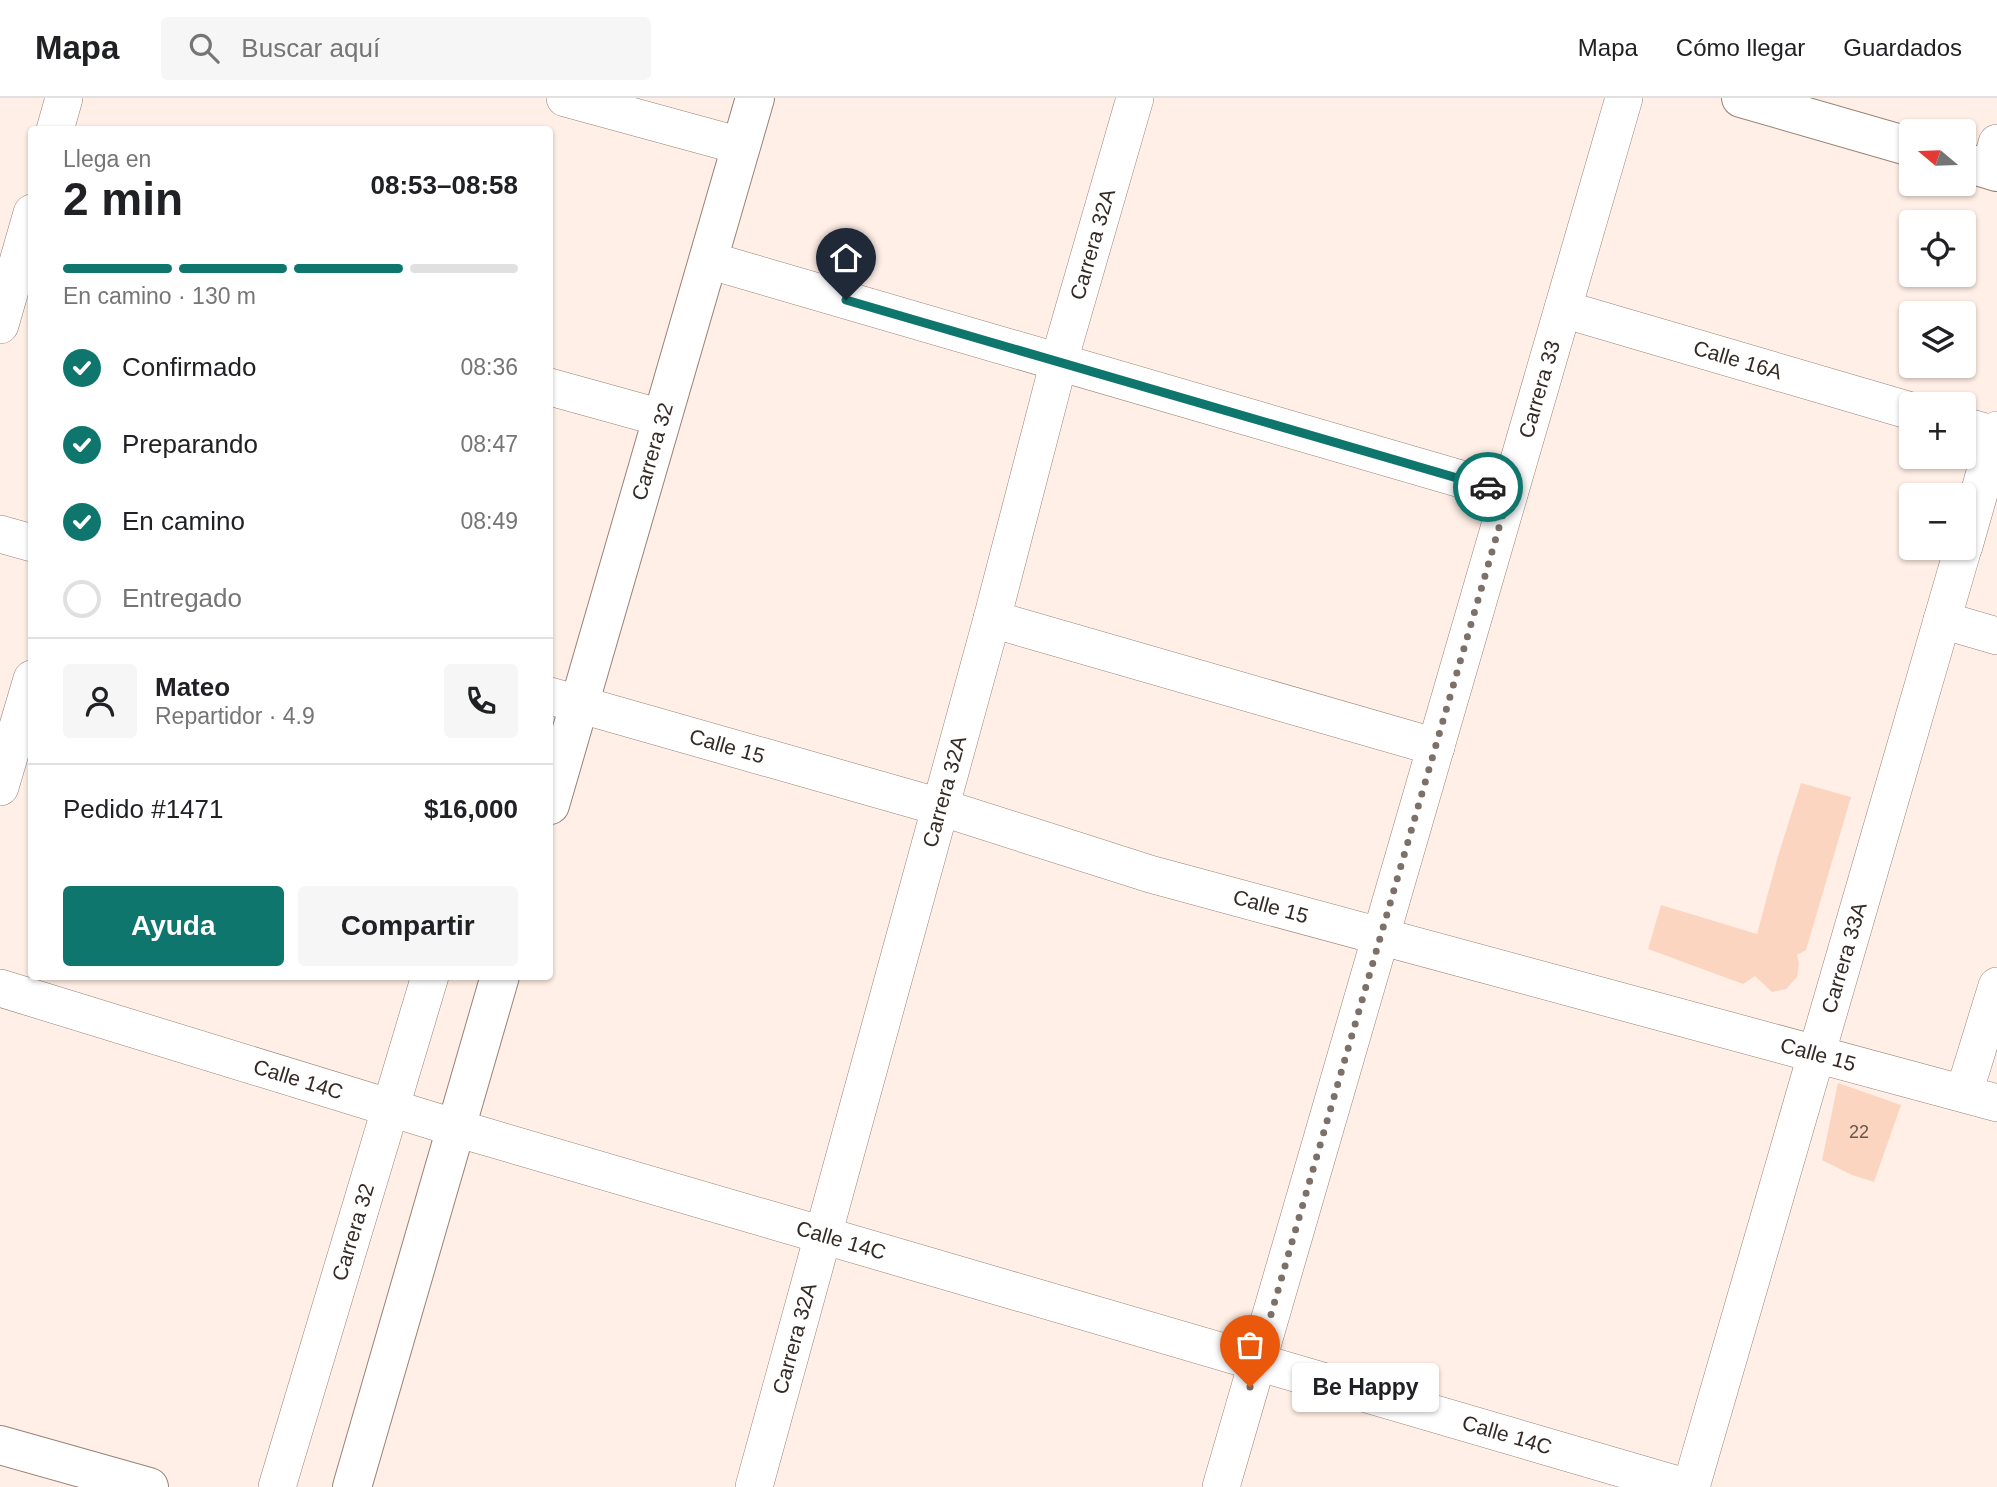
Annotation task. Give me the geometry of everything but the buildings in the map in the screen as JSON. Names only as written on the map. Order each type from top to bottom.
[{"type":"street","points":[[56,126],[64,98]]},
{"type":"street","points":[[565,98],[741,146]]},
{"type":"street","name":"Carrera 32","points":[[553,782],[564,700],[662,418],[755,98]]},
{"type":"street","name":"Carrera 32A","points":[[754,1487],[992,619],[1059,361],[1135,98]]},
{"type":"street","name":"Carrera 33","points":[[1221,1487],[1624,98]]},
{"type":"street","points":[[1741,98],[1899,144]]},
{"type":"street","points":[[0,325],[22,230]]},
{"type":"street","points":[[708,260],[1509,493]]},
{"type":"street","name":"Calle 16A","points":[[1563,309],[1899,407]]},
{"type":"street","points":[[553,388],[662,418]]},
{"type":"street","name":"Carrera 33A","points":[[1975,483],[1985,430]]},
{"type":"street","points":[[0,534],[28,542]]},
{"type":"street","name":"Carrera 33A","points":[[1691,1487],[1959,560]]},
{"type":"street","points":[[992,619],[1436,747]]},
{"type":"street","points":[[1942,620],[1997,636]]},
{"type":"street","points":[[0,787],[28,692]]},
{"type":"street","name":"Calle 15","points":[[564,700],[940,807],[1150,873],[1980,1098]]},
{"type":"street","name":"Carrera 32","points":[[277,1487],[429,980]]},
{"type":"street","points":[[352,1487],[499,980]]},
{"type":"street","points":[[1980,1098],[1997,986]]},
{"type":"street","name":"Calle 14C","points":[[0,988],[456,1128],[1685,1487]]},
{"type":"street","points":[[0,1445],[149,1487]]},
{"type":"way so far","points":[[1250,1387],[1509,493],[1488,487]]},
{"type":"place","name":"Be Happy","points":[[1250,1387]]},
{"type":"route","points":[[846,300],[1488,487]]}]
